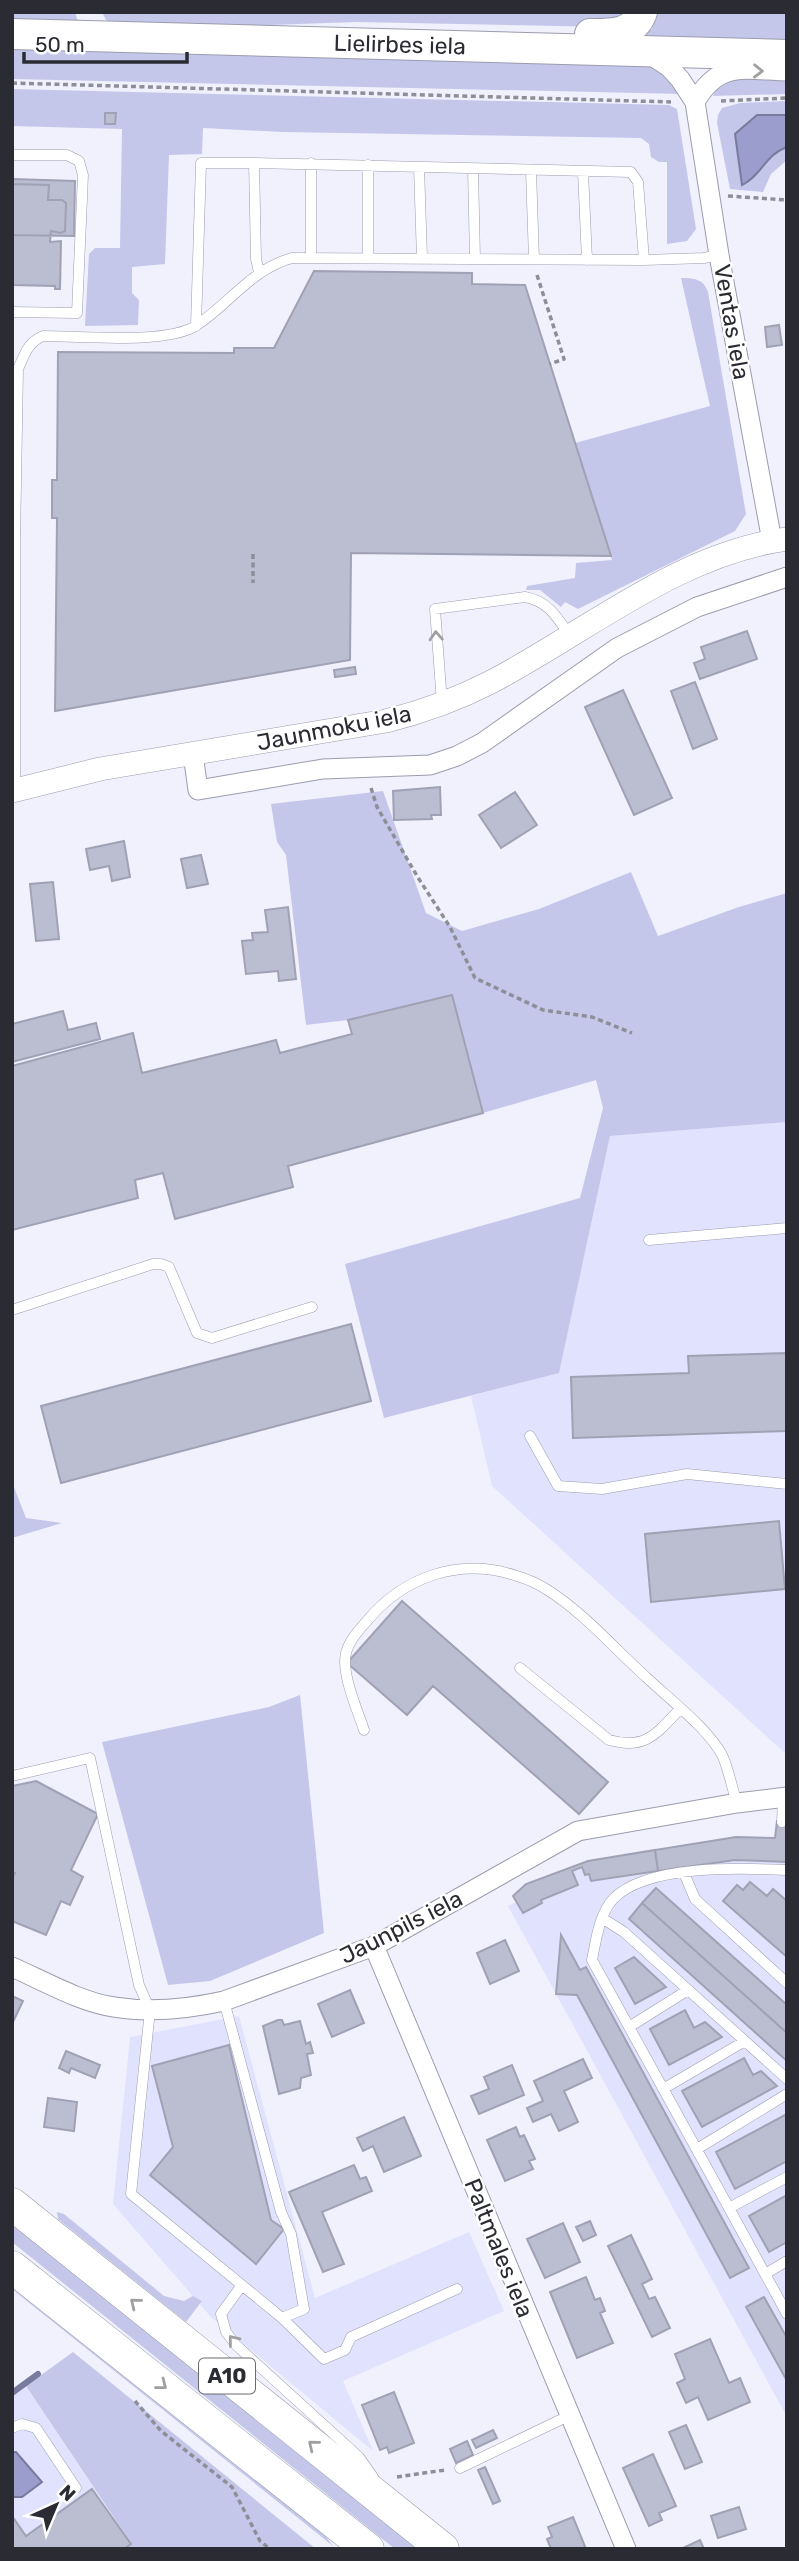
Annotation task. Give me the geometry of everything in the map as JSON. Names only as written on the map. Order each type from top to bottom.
[{"type":"highway","name":"A10","points":[[12,2204],[443,2549]]},
{"type":"highway","name":"A10","points":[[12,2267],[358,2544]]},
{"type":"main road","points":[[88,12],[92,20],[109,36]]},
{"type":"main road","points":[[300,41],[365,31],[617,33],[635,25],[642,12]]},
{"type":"main road","name":"Lielirbes iela","points":[[12,34],[787,55]]},
{"type":"street","name":"Ventas iela","points":[[645,51],[680,79],[695,102],[719,254],[779,540]]},
{"type":"street","points":[[695,102],[710,80],[718,74],[729,71],[787,71]]},
{"type":"street","name":"Jaunmoku iela","points":[[14,790],[100,769],[386,721],[442,704],[493,681],[636,596],[738,550],[779,540]]},
{"type":"street","name":"Jaunmoku iela","points":[[193,754],[198,790],[323,769],[430,765],[457,756],[482,743],[617,648],[697,607],[787,577]]},
{"type":"street","points":[[599,619],[617,648]]},
{"type":"street","name":"Jaunpils iela","points":[[12,1967],[112,2007],[150,2010],[201,2006],[224,2001],[374,1946],[578,1832],[785,1797]]},
{"type":"street","name":"Paltmales iela","points":[[374,1946],[626,2549]]},
{"type":"lane","points":[[12,155],[67,155],[79,161],[83,176],[77,313],[12,312]]},
{"type":"lane","points":[[196,326],[201,163],[311,163],[631,172],[638,182],[644,260]]},
{"type":"lane","points":[[254,163],[256,259],[259,271]]},
{"type":"lane","points":[[311,163],[311,257]]},
{"type":"lane","points":[[368,258],[369,165]]},
{"type":"lane","points":[[419,167],[422,258]]},
{"type":"lane","points":[[473,169],[475,259]]},
{"type":"lane","points":[[531,171],[535,265]]},
{"type":"lane","points":[[583,172],[587,260]]},
{"type":"lane","points":[[14,790],[16,462],[19,369],[28,346],[43,335],[147,337],[180,333],[196,326],[259,271],[284,260],[311,257],[475,259],[535,265],[587,260],[704,258],[719,254]]},
{"type":"lane","points":[[442,704],[435,609],[525,597],[539,599],[552,610],[570,637]]},
{"type":"lane","points":[[649,1240],[787,1228]]},
{"type":"lane","points":[[12,1310],[153,1264],[169,1267],[197,1334],[204,1338],[212,1338],[312,1307]]},
{"type":"lane","points":[[530,1436],[558,1486],[602,1489],[687,1474],[787,1484]]},
{"type":"lane","points":[[364,1730],[345,1661],[346,1651],[356,1633],[382,1603],[398,1590],[423,1577],[464,1568],[494,1569],[545,1588],[573,1609],[680,1709],[723,1756],[737,1803]]},
{"type":"lane","points":[[520,1668],[609,1740],[636,1744],[653,1738],[680,1709]]},
{"type":"lane","points":[[12,1776],[90,1758],[139,1985],[150,2010],[131,2194],[282,2318],[324,2358],[345,2350],[351,2337],[457,2289]]},
{"type":"lane","points":[[782,1822],[785,1797]]},
{"type":"lane","points":[[784,1872],[736,1867],[658,1877],[630,1888],[613,1900],[602,1918],[592,1960],[787,2314]]},
{"type":"lane","points":[[684,1873],[695,1899],[787,1983]]},
{"type":"lane","points":[[602,1918],[624,1932],[787,2079]]},
{"type":"lane","points":[[629,2027],[688,1990]]},
{"type":"lane","points":[[224,2001],[281,2212],[291,2234],[304,2309],[282,2318]]},
{"type":"lane","points":[[663,2089],[745,2041]]},
{"type":"lane","points":[[696,2149],[787,2095]]},
{"type":"lane","points":[[729,2208],[787,2177]]},
{"type":"lane","points":[[765,2274],[787,2261]]},
{"type":"lane","points":[[242,2285],[221,2314],[226,2332],[236,2345],[359,2457],[397,2512]]},
{"type":"lane","points":[[460,2468],[560,2420]]},
{"type":"lane","points":[[12,2428],[22,2424],[36,2428],[76,2488]]},
{"type":"path","points":[[12,83],[695,102],[787,98]]},
{"type":"path","points":[[726,196],[787,200]]},
{"type":"path","points":[[535,265],[564,359],[550,364]]},
{"type":"path","points":[[253,554],[253,583]]},
{"type":"path","points":[[364,766],[377,807],[450,927],[475,978],[543,1010],[592,1017],[632,1033]]},
{"type":"path","points":[[127,2392],[161,2431],[232,2487],[260,2541],[270,2549]]},
{"type":"path","points":[[395,2478],[460,2468]]},
{"type":"shaded area","points":[[12,12],[75,12],[79,25],[12,23]]},
{"type":"shaded area","points":[[102,12],[628,12],[608,27],[357,22],[237,26],[115,24],[106,20]]},
{"type":"shaded area","points":[[659,12],[787,12],[787,42],[640,40],[641,35],[652,29]]},
{"type":"shaded area","points":[[12,49],[645,65],[659,69],[682,94],[12,79]]},
{"type":"shaded area","points":[[734,78],[787,79],[787,94],[713,96],[717,88]]},
{"type":"shaded area","points":[[12,89],[669,105],[677,109],[696,229],[687,241],[667,244],[667,162],[659,162],[651,157],[649,144],[641,138],[282,132],[203,128],[202,154],[169,155],[165,264],[132,267],[132,293],[139,300],[138,325],[85,326],[89,254],[95,248],[120,248],[122,129],[12,126]]},
{"type":"shaded area","points":[[787,101],[787,160],[771,174],[763,192],[730,189],[717,123],[722,108],[740,103]]},
{"type":"shaded area","points":[[757,115],[787,115],[787,147],[774,155],[742,185],[735,134]]},
{"type":"shaded area","points":[[681,278],[698,280],[708,292],[746,514],[735,531],[578,609],[565,602],[561,607],[540,590],[526,590],[527,586],[575,578],[576,563],[612,560],[575,443],[710,406]]},
{"type":"shaded area","points":[[383,791],[426,913],[462,931],[539,909],[631,872],[658,936],[787,893],[787,1122],[610,1136],[559,1373],[384,1418],[345,1264],[580,1198],[603,1108],[596,1080],[483,1113],[452,995],[348,1020],[306,1025],[286,855],[277,842],[271,804]]},
{"type":"shaded area","points":[[787,1122],[787,1755],[492,1486],[471,1396],[559,1372],[610,1136]]},
{"type":"shaded area","points":[[12,1482],[26,1518],[62,1523],[12,1538]]},
{"type":"shaded area","points":[[300,1695],[324,1933],[210,1981],[168,1985],[102,1742],[269,1707]]},
{"type":"shaded area","points":[[777,1818],[787,1819],[787,2417],[508,1906],[516,1902],[513,1896],[526,1884],[588,1861],[736,1837],[775,1838]]},
{"type":"shaded area","points":[[239,2016],[315,2298],[469,2232],[504,2311],[343,2381],[373,2451],[211,2317],[113,2204],[130,2037]]},
{"type":"shaded area","points":[[57,2212],[64,2214],[164,2296],[184,2301],[193,2296],[202,2301],[186,2322],[58,2219]]},
{"type":"shaded area","points":[[12,2220],[421,2549],[395,2549],[12,2242]]},
{"type":"shaded area","points":[[12,2280],[314,2520],[333,2546],[12,2289]]},
{"type":"shaded area","points":[[73,2352],[316,2549],[124,2549],[131,2543],[26,2386]]},
{"type":"shaded area","points":[[26,2386],[131,2544],[124,2549],[12,2549],[12,2396]]},
{"type":"shaded area","points":[[12,2452],[16,2452],[42,2482],[22,2497],[12,2497]]},
{"type":"building","points":[[105,113],[116,113],[115,124],[105,124]]},
{"type":"building","points":[[12,179],[75,181],[74,236],[12,235]]},
{"type":"building","points":[[12,184],[49,185],[48,200],[62,200],[66,203],[65,231],[51,231],[50,242],[61,241],[60,289],[55,289],[55,286],[12,285]]},
{"type":"building","points":[[314,271],[472,273],[472,284],[525,285],[611,556],[351,553],[350,660],[55,711],[57,518],[52,518],[52,480],[57,480],[58,352],[234,353],[234,348],[274,348]]},
{"type":"building","points":[[779,325],[782,345],[767,347],[765,327]]},
{"type":"building","points":[[747,631],[757,659],[700,679],[694,663],[705,659],[701,647]]},
{"type":"building","points":[[355,667],[356,674],[335,677],[334,670]]},
{"type":"building","points":[[695,682],[717,739],[693,749],[671,691]]},
{"type":"building","points":[[623,690],[672,798],[634,815],[585,707]]},
{"type":"building","points":[[440,787],[441,815],[431,815],[432,819],[394,820],[393,791]]},
{"type":"building","points":[[515,792],[537,825],[501,848],[479,815]]},
{"type":"building","points":[[124,841],[130,877],[112,881],[109,866],[90,870],[86,849]]},
{"type":"building","points":[[201,855],[208,884],[187,888],[181,859]]},
{"type":"building","points":[[53,882],[59,939],[36,941],[30,884]]},
{"type":"building","points":[[288,907],[296,979],[279,981],[278,971],[246,974],[242,941],[253,940],[252,933],[268,932],[265,910]]},
{"type":"building","points":[[452,995],[483,1113],[288,1166],[293,1187],[175,1219],[163,1173],[135,1180],[138,1198],[12,1230],[12,1066],[133,1033],[142,1073],[276,1040],[280,1053],[352,1034],[348,1020]]},
{"type":"building","points":[[63,1011],[68,1030],[96,1023],[100,1039],[12,1062],[12,1024]]},
{"type":"building","points":[[351,1324],[371,1401],[61,1483],[41,1406]]},
{"type":"building","points":[[787,1353],[787,1431],[573,1438],[571,1377],[689,1373],[688,1356]]},
{"type":"building","points":[[779,1521],[785,1589],[651,1602],[645,1534]]},
{"type":"building","points":[[402,1601],[608,1782],[579,1814],[433,1686],[407,1715],[347,1663]]},
{"type":"building","points":[[36,1781],[98,1814],[71,1870],[83,1877],[70,1905],[61,1901],[46,1935],[12,1921],[12,1878],[15,1873],[12,1872],[12,1786]]},
{"type":"building","points":[[777,1821],[787,1822],[787,1862],[735,1860],[658,1871],[655,1850],[736,1837],[775,1838]]},
{"type":"building","points":[[655,1850],[658,1871],[591,1881],[589,1874],[585,1875],[582,1867],[572,1871],[578,1885],[541,1900],[542,1903],[523,1913],[513,1896],[526,1884],[588,1861]]},
{"type":"building","points":[[750,1882],[767,1896],[773,1889],[787,1901],[787,1957],[723,1901],[737,1885],[743,1890]]},
{"type":"building","points":[[656,1888],[787,2005],[787,2033],[642,1903]]},
{"type":"building","points":[[642,1903],[787,2033],[787,2061],[629,1919]]},
{"type":"building","points":[[561,1935],[580,1970],[586,1967],[749,2268],[730,2278],[577,1995],[556,1994]]},
{"type":"building","points":[[505,1940],[519,1971],[490,1984],[477,1953]]},
{"type":"building","points":[[634,1957],[666,1987],[635,2004],[615,1968]]},
{"type":"building","points":[[350,1990],[364,2023],[332,2037],[318,2004]]},
{"type":"building","points":[[12,1996],[23,2001],[12,2024]]},
{"type":"building","points":[[685,2010],[694,2028],[705,2022],[722,2037],[669,2065],[650,2029]]},
{"type":"building","points":[[282,2020],[284,2025],[300,2021],[306,2044],[310,2042],[313,2053],[307,2054],[311,2075],[301,2078],[300,2088],[279,2094],[263,2026]]},
{"type":"building","points":[[229,2045],[271,2220],[284,2229],[256,2264],[150,2175],[173,2147],[152,2066]]},
{"type":"building","points":[[66,2051],[100,2065],[95,2078],[71,2068],[69,2073],[59,2068]]},
{"type":"building","points":[[744,2058],[753,2075],[761,2071],[777,2086],[702,2127],[682,2091]]},
{"type":"building","points":[[583,2059],[592,2078],[564,2091],[578,2122],[559,2131],[551,2114],[533,2122],[527,2108],[543,2101],[534,2081]]},
{"type":"building","points":[[512,2065],[524,2095],[479,2114],[471,2096],[489,2089],[484,2077]]},
{"type":"building","points":[[48,2098],[77,2102],[74,2131],[44,2127]]},
{"type":"building","points":[[787,2114],[787,2161],[735,2189],[716,2152]]},
{"type":"building","points":[[404,2117],[421,2156],[384,2172],[373,2146],[363,2151],[357,2138]]},
{"type":"building","points":[[516,2127],[520,2137],[524,2135],[535,2159],[529,2161],[533,2169],[505,2181],[487,2140]]},
{"type":"building","points":[[354,2165],[360,2179],[366,2177],[372,2191],[322,2212],[344,2264],[323,2272],[289,2192]]},
{"type":"building","points":[[787,2195],[787,2242],[769,2252],[749,2216]]},
{"type":"building","points":[[590,2221],[596,2235],[583,2241],[576,2227]]},
{"type":"building","points":[[563,2223],[580,2262],[545,2278],[527,2239]]},
{"type":"building","points":[[631,2235],[652,2279],[642,2284],[649,2299],[655,2297],[670,2328],[652,2337],[608,2246]]},
{"type":"building","points":[[586,2277],[595,2300],[600,2298],[605,2311],[600,2313],[613,2343],[577,2358],[550,2292]]},
{"type":"building","points":[[764,2297],[787,2338],[787,2381],[746,2307]]},
{"type":"building","points":[[710,2339],[729,2383],[740,2378],[750,2402],[708,2420],[698,2397],[686,2403],[677,2383],[685,2379],[675,2354]]},
{"type":"building","points":[[394,2392],[414,2443],[389,2453],[387,2447],[380,2450],[362,2405]]},
{"type":"building","points":[[686,2425],[702,2462],[685,2469],[669,2432]]},
{"type":"building","points":[[493,2430],[497,2438],[476,2448],[472,2440]]},
{"type":"building","points":[[467,2441],[473,2455],[456,2463],[450,2449]]},
{"type":"building","points":[[653,2454],[676,2506],[659,2513],[662,2520],[649,2526],[623,2468]]},
{"type":"building","points":[[485,2467],[500,2501],[493,2504],[478,2470]]},
{"type":"building","points":[[92,2489],[131,2544],[124,2549],[12,2549],[12,2516],[26,2536]]},
{"type":"building","points":[[739,2507],[746,2529],[718,2538],[711,2516]]},
{"type":"building","points":[[573,2517],[586,2549],[551,2549],[547,2539],[552,2537],[548,2527]]},
{"type":"building","points":[[700,2540],[704,2549],[681,2549]]},
{"type":"waterway","points":[[12,2393],[38,2374]]}]
